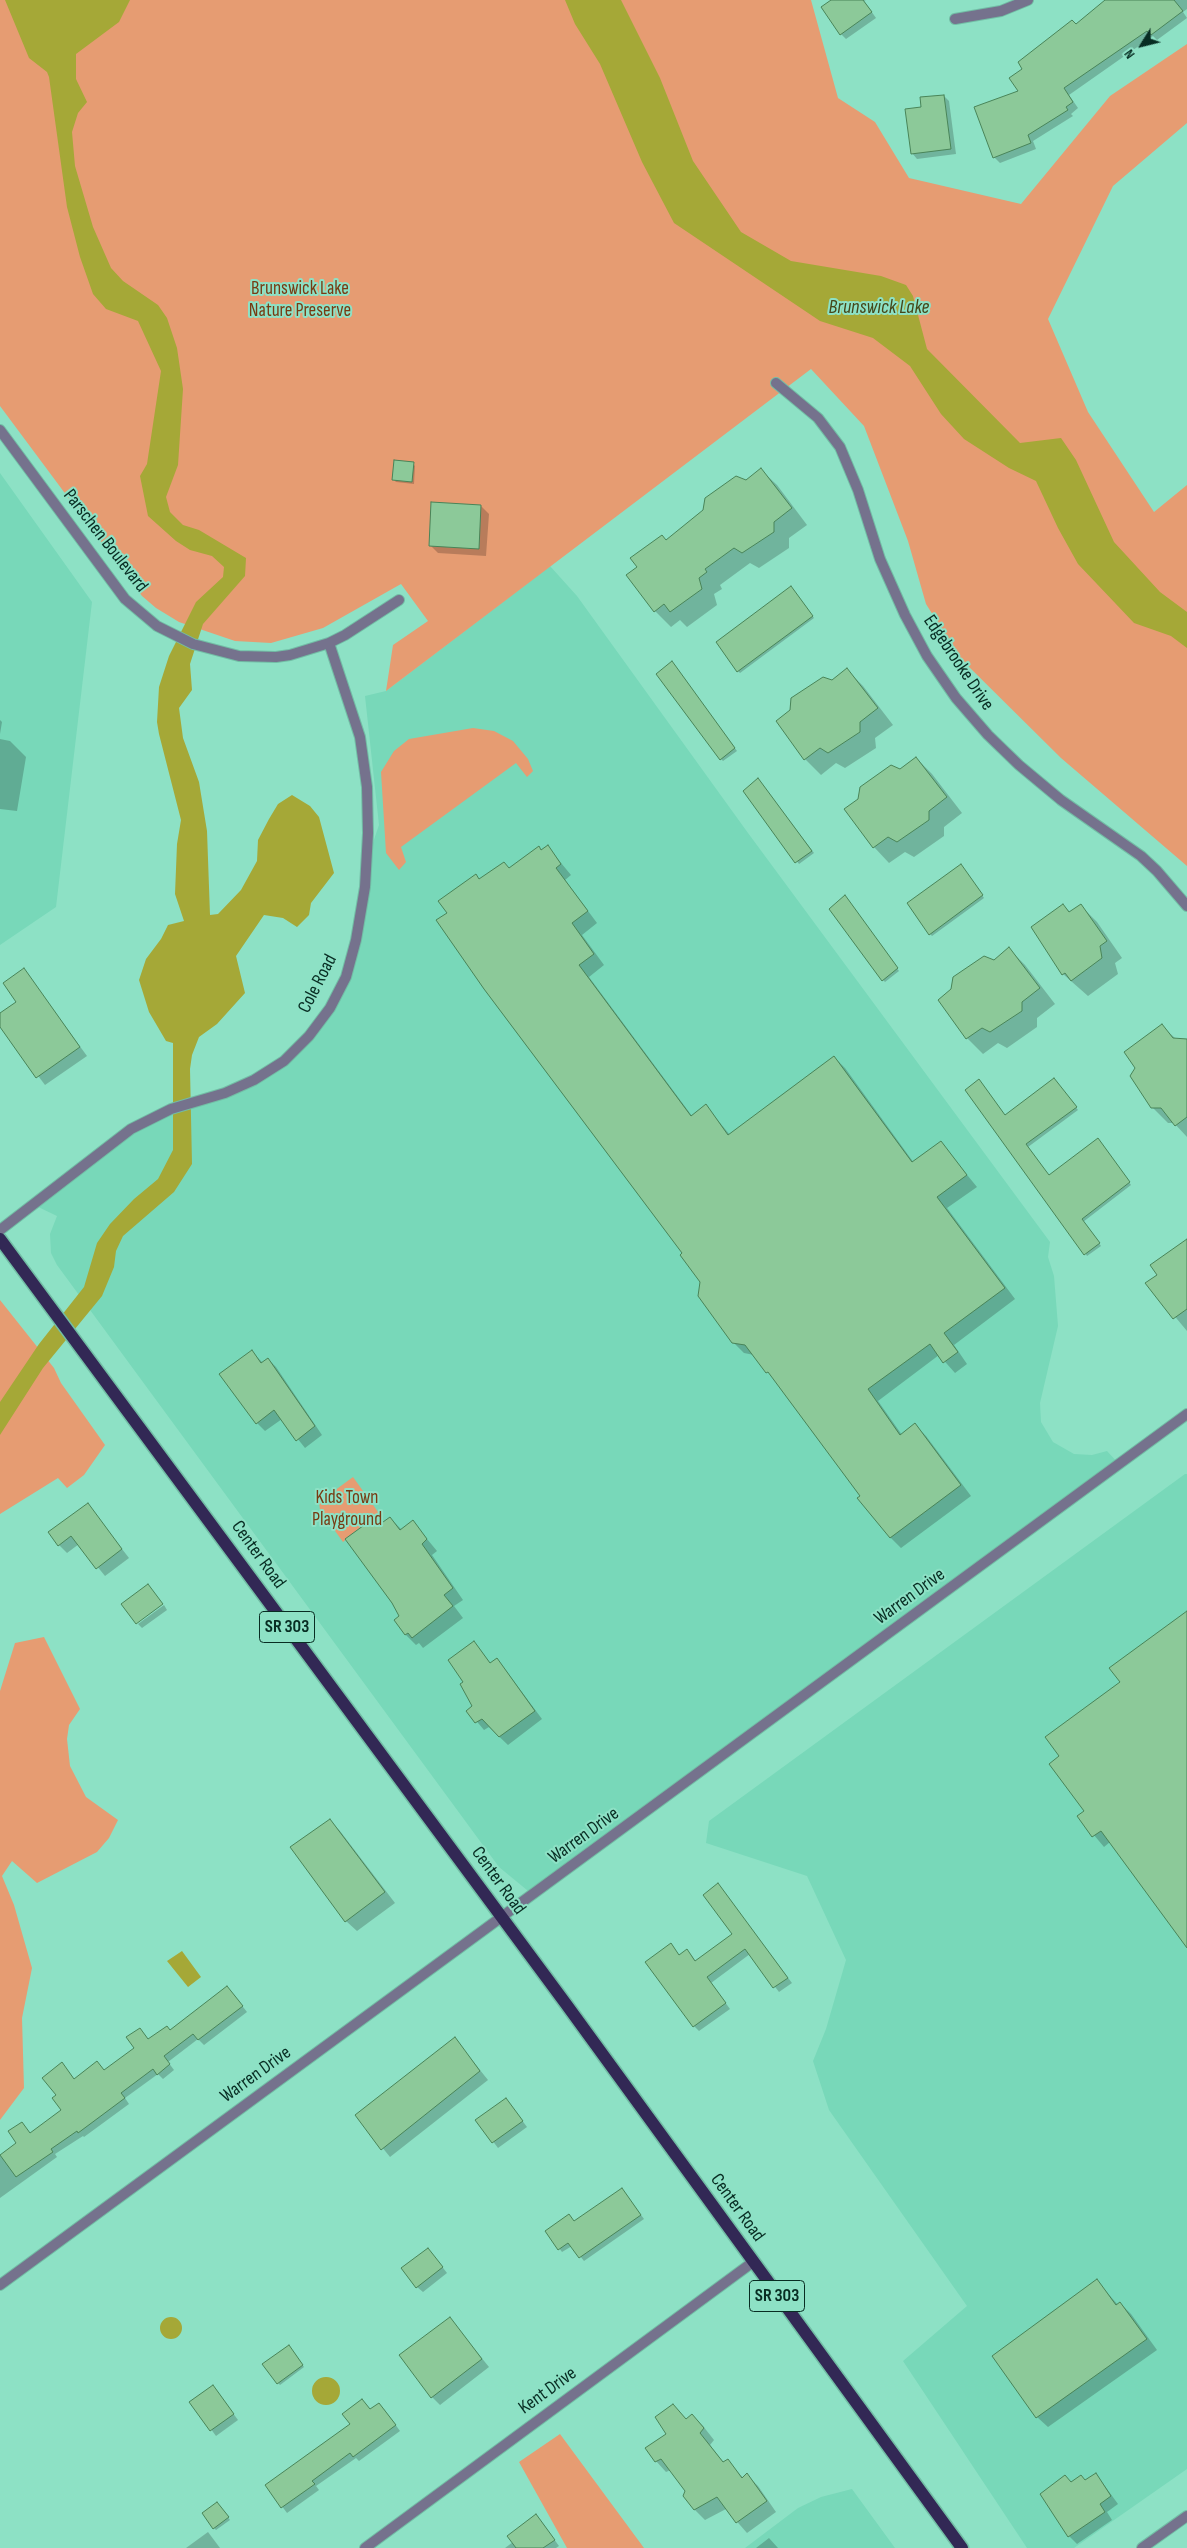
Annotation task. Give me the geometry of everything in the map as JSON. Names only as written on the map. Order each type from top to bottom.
[{"type":"main road","name":"Center Road","points":[[0,1239],[502,1917],[962,2548]]},
{"type":"street","points":[[955,19],[1001,11],[1028,0]]},
{"type":"street","name":"Edgebrooke Drive","points":[[776,383],[818,418],[840,447],[858,490],[880,559],[905,616],[927,656],[956,698],[988,736],[1019,765],[1061,800],[1141,856],[1157,871],[1187,906]]},
{"type":"street","name":"Parschen Boulevard","points":[[0,430],[110,582],[130,604],[157,626],[193,644],[239,656],[276,657],[329,643],[375,618],[399,600]]},
{"type":"street","name":"Cole Road","points":[[0,1230],[131,1129],[171,1109],[225,1093],[254,1080],[284,1061],[314,1029],[330,1008],[346,977],[356,940],[365,887],[368,832],[367,787],[360,738],[329,643]]},
{"type":"street","name":"Warren Drive","points":[[0,2285],[1187,1414]]},
{"type":"street","name":"Kent Drive","points":[[365,2548],[753,2262]]},
{"type":"street","points":[[1142,2548],[1187,2516]]},
{"type":"shaded area","points":[[0,473],[92,602],[56,907],[0,945]]},
{"type":"shaded area","points":[[550,566],[577,596],[748,833],[1050,1242],[1048,1257],[1054,1276],[1058,1326],[1040,1403],[1041,1422],[1053,1442],[1074,1454],[1092,1455],[1107,1451],[1119,1464],[533,1895],[499,1867],[57,1265],[51,1253],[50,1234],[57,1216],[34,1205],[131,1129],[254,1080],[307,1038],[346,977],[366,863],[379,825],[365,696],[386,691]]},
{"type":"shaded area","points":[[1187,1474],[1187,2469],[1074,2548],[1027,2548],[903,2361],[967,2306],[829,2110],[813,2061],[826,2029],[846,1960],[807,1876],[706,1843],[709,1821]]},
{"type":"shaded area","points":[[852,2489],[895,2548],[745,2548],[798,2508],[821,2497]]},
{"type":"green space","name":"Brunswick Lake Nature Preserve","points":[[0,0],[811,0],[838,98],[875,122],[909,178],[1021,204],[1110,96],[1187,44],[1187,123],[1113,186],[1048,319],[1088,412],[1154,512],[1187,485],[1187,866],[1061,758],[960,658],[926,604],[908,541],[864,426],[811,369],[386,691],[393,645],[428,621],[401,584],[323,628],[271,643],[235,641],[179,622],[156,608],[142,596],[125,574],[0,406]]},
{"type":"green space","points":[[473,728],[494,731],[513,741],[528,759],[533,771],[527,777],[516,763],[401,847],[406,862],[399,870],[386,853],[381,772],[394,751],[409,739]]},
{"type":"green space","points":[[0,1300],[54,1368],[61,1383],[105,1445],[84,1475],[67,1488],[58,1478],[0,1514]]},
{"type":"green space","name":"Kids Town Playground","points":[[353,1477],[381,1516],[378,1519],[379,1525],[372,1517],[343,1542],[320,1510],[319,1502]]},
{"type":"green space","points":[[44,1637],[80,1709],[69,1725],[67,1739],[70,1766],[86,1797],[118,1820],[109,1838],[97,1852],[37,1883],[12,1861],[2,1876],[14,1905],[32,1968],[22,2018],[24,2088],[0,2120],[0,1691],[15,1643]]},
{"type":"green space","points":[[560,2434],[644,2548],[567,2548],[519,2462]]},
{"type":"water","points":[[5,0],[130,0],[119,22],[76,54],[76,79],[87,102],[78,113],[72,132],[75,166],[93,227],[111,268],[123,281],[158,305],[167,318],[177,348],[183,389],[178,465],[166,497],[170,512],[183,525],[199,530],[246,558],[245,576],[203,624],[190,664],[192,690],[179,708],[183,738],[199,782],[207,831],[210,915],[218,914],[241,890],[257,861],[258,840],[269,819],[278,804],[292,795],[310,806],[319,817],[334,873],[311,903],[309,915],[297,927],[283,918],[264,915],[236,956],[245,993],[217,1024],[199,1037],[192,1055],[190,1069],[192,1164],[174,1192],[123,1236],[116,1251],[114,1267],[102,1296],[43,1368],[0,1435],[0,1402],[39,1344],[84,1287],[97,1243],[110,1224],[134,1199],[158,1179],[173,1150],[173,1043],[166,1041],[149,1012],[139,980],[146,959],[161,939],[168,925],[184,921],[175,894],[177,844],[181,820],[157,722],[159,687],[169,656],[196,602],[223,577],[224,567],[212,556],[190,550],[176,541],[148,516],[140,476],[147,464],[161,371],[138,321],[106,309],[93,294],[80,257],[67,207],[49,77],[47,72],[29,58]]},
{"type":"water","name":"Brunswick Lake","points":[[565,0],[621,0],[660,78],[693,161],[741,232],[791,261],[881,276],[906,285],[913,296],[927,349],[1020,443],[1061,438],[1076,460],[1114,542],[1160,592],[1187,612],[1187,648],[1171,636],[1134,623],[1078,564],[1058,528],[1036,481],[1009,468],[964,439],[941,414],[910,366],[873,338],[820,321],[674,223],[642,162],[600,64],[575,24]]},
{"type":"water","points":[[182,1951],[201,1977],[188,1987],[167,1961]]},
{"type":"water","points":[[167,2317],[175,2317],[182,2324],[182,2332],[175,2339],[167,2339],[160,2332],[160,2324]]},
{"type":"water","points":[[326,2377],[336,2381],[340,2391],[336,2401],[326,2405],[316,2401],[312,2391],[316,2381]]},
{"type":"building","points":[[831,0],[863,0],[872,12],[840,35],[821,7]]},
{"type":"building","points":[[1105,0],[1174,0],[1183,11],[1151,35],[1147,31],[1064,88],[1073,102],[1066,107],[1068,110],[1028,135],[1031,143],[993,158],[974,107],[1018,91],[1009,78],[1022,69],[1018,62],[1072,20],[1076,24]]},
{"type":"building","points":[[944,95],[951,149],[911,154],[905,109],[921,107],[920,97]]},
{"type":"building","points":[[394,460],[414,462],[412,482],[392,480]]},
{"type":"building","points":[[761,468],[792,508],[774,522],[774,532],[742,553],[734,548],[705,569],[707,572],[699,578],[702,589],[670,612],[664,604],[654,612],[626,575],[637,567],[630,558],[662,535],[666,540],[703,510],[705,498],[736,476],[746,480]]},
{"type":"building","points":[[431,502],[481,505],[479,549],[429,546]]},
{"type":"building","points":[[791,586],[813,616],[737,672],[716,642]]},
{"type":"building","points":[[672,661],[735,748],[720,760],[656,674]]},
{"type":"building","points":[[847,668],[878,708],[860,722],[860,732],[828,753],[820,748],[804,760],[776,721],[790,710],[791,698],[823,677],[832,680]]},
{"type":"building","points":[[916,757],[947,797],[929,811],[929,820],[897,842],[888,837],[873,848],[844,809],[858,799],[860,787],[891,765],[900,769]]},
{"type":"building","points":[[758,778],[812,851],[795,863],[743,791]]},
{"type":"building","points":[[548,845],[561,864],[556,868],[588,911],[572,923],[594,954],[579,965],[691,1116],[706,1104],[728,1135],[834,1056],[912,1162],[941,1141],[967,1175],[937,1197],[1005,1288],[944,1333],[958,1352],[943,1363],[930,1344],[868,1389],[900,1435],[915,1423],[961,1485],[890,1538],[857,1498],[860,1496],[768,1372],[766,1373],[745,1345],[732,1343],[698,1296],[700,1282],[680,1255],[682,1253],[484,989],[436,920],[447,913],[438,901],[476,874],[479,879],[504,862],[509,868],[539,846],[541,850]]},
{"type":"building","points":[[961,864],[983,895],[929,935],[907,903]]},
{"type":"building","points":[[845,895],[898,968],[882,981],[829,909]]},
{"type":"building","points":[[1063,904],[1069,912],[1081,904],[1107,941],[1100,946],[1102,958],[1071,981],[1065,973],[1062,975],[1031,927]]},
{"type":"building","points":[[1009,947],[1040,988],[1022,1002],[1022,1011],[990,1032],[982,1028],[966,1039],[938,1000],[951,989],[953,977],[984,956],[994,960]]},
{"type":"building","points":[[24,968],[80,1047],[36,1078],[0,1027],[0,1013],[16,1002],[3,983]]},
{"type":"building","points":[[1162,1024],[1173,1038],[1187,1039],[1187,1117],[1175,1126],[1161,1108],[1151,1108],[1130,1076],[1135,1068],[1124,1052]]},
{"type":"building","points":[[1054,1078],[1077,1107],[1026,1144],[1049,1175],[1098,1138],[1130,1182],[1082,1219],[1100,1243],[1084,1255],[965,1090],[979,1079],[1005,1115]]},
{"type":"building","points":[[1187,1239],[1187,1309],[1173,1319],[1145,1283],[1157,1275],[1150,1265]]},
{"type":"building","points":[[252,1350],[261,1363],[268,1358],[315,1426],[296,1441],[274,1410],[256,1424],[219,1374]]},
{"type":"building","points":[[88,1503],[122,1549],[96,1569],[71,1536],[58,1546],[48,1532]]},
{"type":"building","points":[[378,1515],[383,1522],[390,1517],[400,1530],[413,1520],[427,1539],[422,1544],[453,1588],[444,1595],[453,1606],[412,1638],[408,1633],[405,1635],[394,1620],[399,1616],[392,1603],[345,1539]]},
{"type":"building","points":[[148,1584],[163,1604],[136,1624],[121,1604]]},
{"type":"building","points":[[1187,1611],[1187,1948],[1101,1831],[1092,1837],[1077,1816],[1084,1811],[1049,1764],[1059,1756],[1045,1737],[1120,1682],[1109,1668]]},
{"type":"building","points":[[474,1641],[490,1663],[497,1658],[535,1711],[499,1737],[482,1719],[475,1723],[466,1711],[472,1706],[460,1684],[463,1682],[448,1660]]},
{"type":"building","points":[[330,1819],[385,1892],[345,1922],[290,1847]]},
{"type":"building","points":[[718,1883],[788,1978],[773,1988],[745,1949],[707,1977],[726,2003],[693,2027],[645,1962],[671,1943],[679,1955],[687,1949],[695,1961],[732,1934],[703,1895]]},
{"type":"building","points":[[227,1986],[243,2006],[198,2040],[193,2034],[164,2056],[170,2064],[157,2075],[153,2069],[121,2093],[125,2098],[78,2133],[77,2131],[51,2149],[53,2152],[16,2177],[0,2155],[16,2143],[8,2131],[22,2122],[30,2133],[61,2110],[52,2098],[56,2095],[42,2078],[62,2062],[74,2079],[97,2061],[104,2070],[134,2048],[126,2037],[140,2028],[148,2039],[167,2026],[170,2030]]},
{"type":"building","points":[[455,2037],[480,2071],[381,2150],[355,2115]]},
{"type":"building","points":[[506,2098],[523,2121],[492,2143],[475,2120]]},
{"type":"building","points":[[622,2188],[641,2215],[579,2258],[568,2243],[558,2250],[545,2231],[569,2214],[574,2221]]},
{"type":"building","points":[[428,2248],[443,2267],[416,2288],[401,2268]]},
{"type":"building","points":[[1097,2279],[1116,2305],[1120,2302],[1147,2339],[1036,2418],[992,2356]]},
{"type":"building","points":[[450,2317],[482,2359],[431,2398],[399,2355]]},
{"type":"building","points":[[289,2345],[303,2365],[277,2384],[262,2364]]},
{"type":"building","points":[[213,2385],[234,2414],[210,2431],[189,2402]]},
{"type":"building","points":[[362,2399],[370,2409],[379,2403],[396,2425],[353,2457],[350,2453],[312,2481],[315,2484],[281,2508],[265,2485],[350,2424],[342,2414]]},
{"type":"building","points":[[673,2404],[686,2419],[692,2414],[704,2428],[700,2433],[723,2462],[728,2459],[742,2478],[747,2473],[767,2501],[736,2523],[717,2497],[694,2510],[683,2496],[685,2491],[661,2459],[655,2462],[645,2448],[666,2434],[655,2417]]},
{"type":"building","points":[[1096,2473],[1111,2496],[1100,2504],[1105,2512],[1068,2537],[1040,2494],[1065,2475],[1071,2482],[1081,2475],[1085,2480]]},
{"type":"building","points":[[217,2502],[229,2517],[213,2529],[202,2513]]},
{"type":"building","points":[[536,2514],[555,2540],[543,2548],[516,2548],[507,2536]]}]
